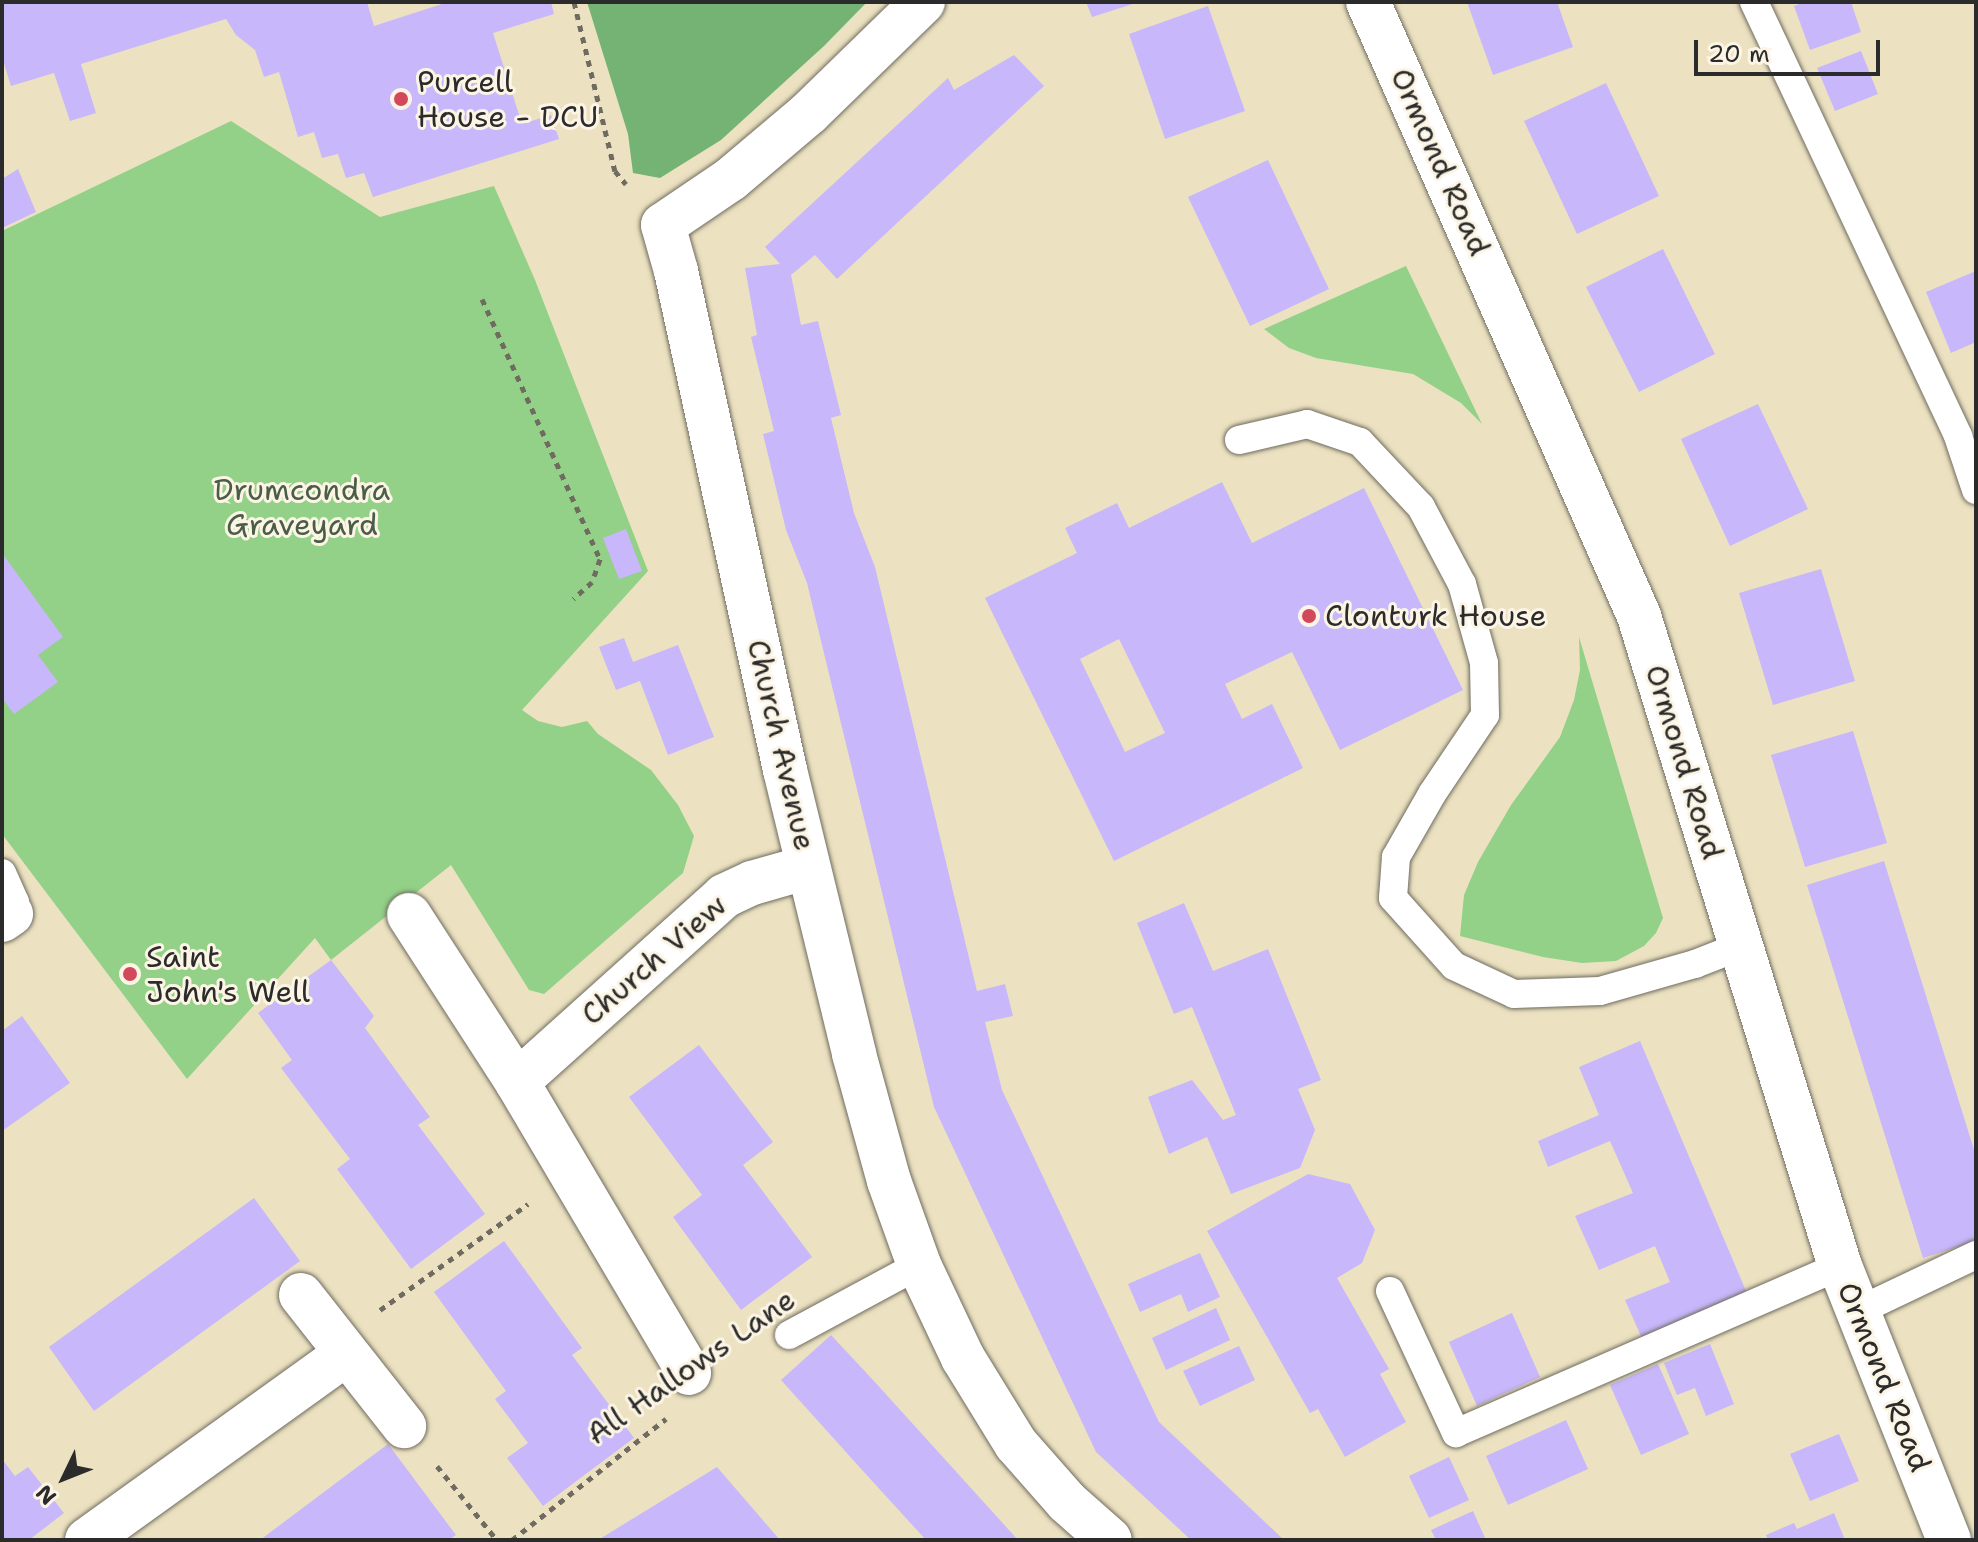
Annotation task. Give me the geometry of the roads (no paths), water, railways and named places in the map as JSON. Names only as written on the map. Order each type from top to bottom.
[{"type":"street","name":"Church Avenue","points":[[923,2],[809,113],[731,179],[663,225],[808,867],[889,1181],[919,1265],[963,1358],[1016,1444],[1067,1502],[1110,1540]]},
{"type":"street","name":"Ormond Road","points":[[1368,2],[1639,616],[1840,1266],[1949,1540]]},
{"type":"street","name":"Church View","points":[[517,1082],[724,896],[752,883],[808,867]]},
{"type":"street","points":[[409,915],[517,1082],[689,1373]]},
{"type":"street","points":[[301,1295],[404,1426]]},
{"type":"street","points":[[87,1540],[346,1354]]},
{"type":"lane","points":[[1754,2],[1958,436],[1976,490]]},
{"type":"lane","points":[[1239,440],[1307,424],[1360,442],[1421,507],[1462,584],[1484,663],[1485,715],[1432,794],[1396,857],[1393,898],[1454,966],[1514,994],[1600,991],[1695,964],[1741,946]]},
{"type":"lane","points":[[1856,1312],[1976,1255]]},
{"type":"lane","name":"All Hallows Lane","points":[[789,1335],[919,1265]]},
{"type":"lane","points":[[1390,1291],[1456,1433],[1840,1266]]},
{"type":"place","name":"Purcell House - DCU","points":[[401,99]]},
{"type":"place","name":"Clonturk House","points":[[1309,616]]},
{"type":"place","name":"Saint John's Well","points":[[130,974]]},
{"type":"park label","name":"Drumcondra Graveyard","points":[[302,507]]}]
